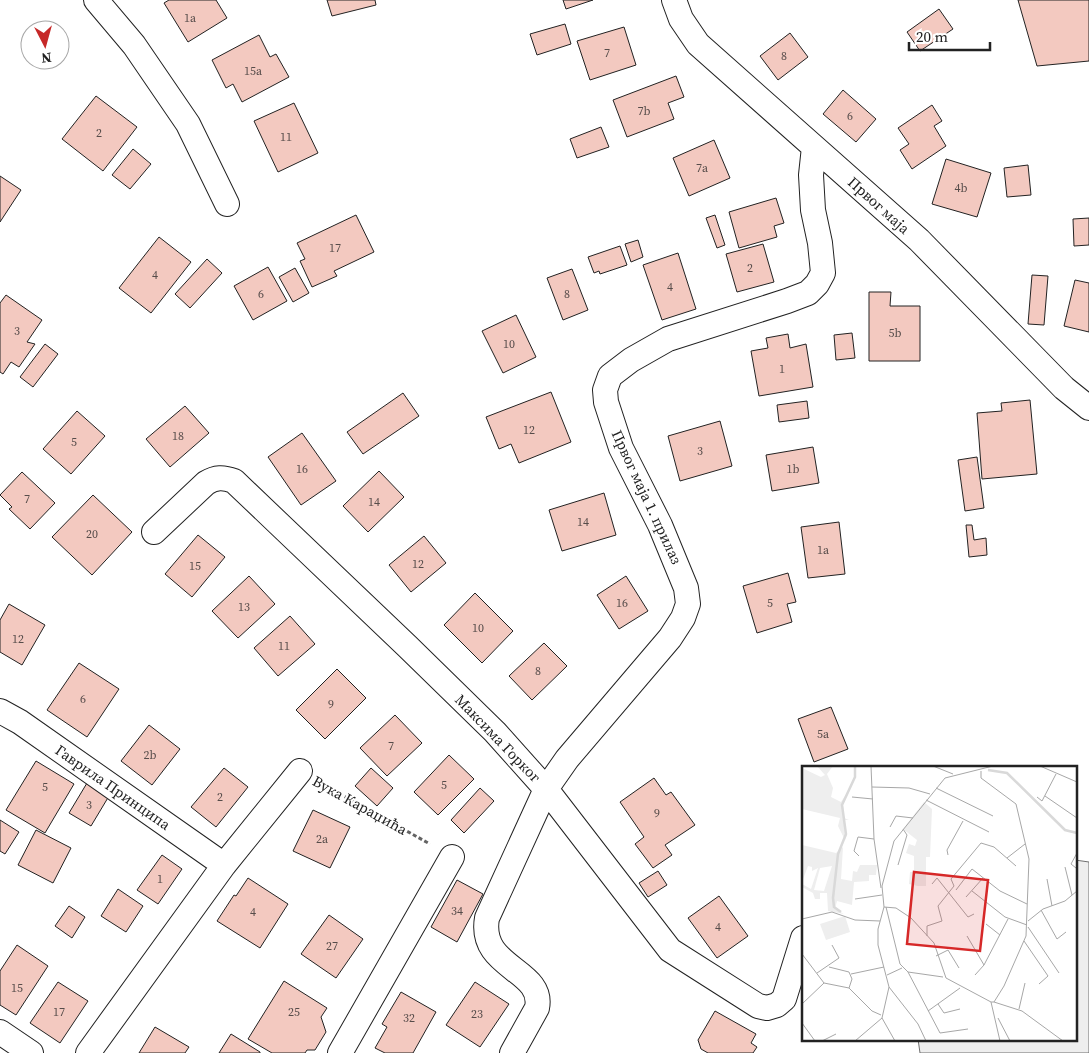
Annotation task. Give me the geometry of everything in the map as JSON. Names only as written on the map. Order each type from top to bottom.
[{"type":"street","points":[[96,0],[134,45],[188,124],[227,204]]},
{"type":"street","name":"Првог маја","points":[[674,0],[681,19],[698,44],[919,240],[1064,388],[1089,408]]},
{"type":"street","name":"Првог маја 1. прилаз","points":[[512,1053],[537,1008],[539,1000],[537,993],[530,983],[490,948],[485,929],[487,918],[546,789],[567,759],[670,638],[684,618],[688,604],[682,574],[618,439],[606,402],[605,390],[610,376],[631,360],[668,339],[787,301],[808,293],[817,284],[823,272],[810,175],[814,147]]},
{"type":"street","name":"Максима Горког","points":[[154,532],[206,483],[214,478],[234,481],[414,652],[494,732],[546,789],[670,950],[749,1001],[767,1008],[777,1005],[784,999],[802,941]]},
{"type":"street","name":"Гаврила Принципа","points":[[0,711],[20,722],[224,866]]},
{"type":"street","name":"Вука Караџића","points":[[88,1053],[224,866],[300,772]]},
{"type":"street","points":[[340,1053],[452,857]]},
{"type":"street","points":[[0,1032],[31,1053]]},
{"type":"path","name":"Вука Караџића","points":[[300,772],[452,857]]},
{"type":"shaded area","points":[[1076,860],[1089,862],[1089,1053],[920,1053],[918,1040],[1076,1040]]},
{"type":"building","points":[[169,0],[216,0],[227,18],[188,42],[164,3]]},
{"type":"building","points":[[327,0],[375,0],[376,5],[332,16]]},
{"type":"building","points":[[563,0],[593,0],[566,9]]},
{"type":"building","points":[[1018,0],[1089,0],[1089,61],[1037,66]]},
{"type":"building","points":[[939,9],[953,29],[920,51],[907,32]]},
{"type":"building","points":[[565,24],[571,44],[537,55],[530,34]]},
{"type":"building","points":[[624,27],[636,65],[590,80],[577,41]]},
{"type":"building","points":[[790,33],[808,57],[778,80],[760,56]]},
{"type":"building","points":[[259,35],[270,57],[276,54],[289,77],[242,102],[233,84],[226,88],[212,60]]},
{"type":"building","points":[[676,76],[684,97],[668,103],[674,119],[627,137],[613,100]]},
{"type":"building","points":[[843,90],[876,119],[856,142],[823,114]]},
{"type":"building","points":[[96,96],[137,127],[103,171],[62,139]]},
{"type":"building","points":[[294,103],[318,153],[278,172],[254,121]]},
{"type":"building","points":[[932,105],[942,121],[934,126],[946,146],[912,169],[900,150],[909,144],[898,128]]},
{"type":"building","points":[[601,127],[609,147],[577,158],[570,139]]},
{"type":"building","points":[[714,140],[730,178],[689,196],[673,158]]},
{"type":"building","points":[[133,149],[151,164],[130,189],[112,175]]},
{"type":"building","points":[[946,159],[991,173],[977,217],[932,204]]},
{"type":"building","points":[[1028,165],[1031,195],[1007,197],[1004,168]]},
{"type":"building","points":[[0,176],[21,190],[0,222]]},
{"type":"building","points":[[776,198],[784,223],[774,226],[777,237],[739,248],[729,212]]},
{"type":"building","points":[[356,215],[374,252],[334,271],[337,276],[312,287],[300,261],[305,259],[297,243]]},
{"type":"building","points":[[715,215],[725,245],[717,248],[706,218]]},
{"type":"building","points":[[1089,218],[1089,245],[1074,246],[1073,219]]},
{"type":"building","points":[[159,237],[191,262],[151,313],[119,288]]},
{"type":"building","points":[[638,240],[643,257],[631,262],[625,244]]},
{"type":"building","points":[[763,244],[774,282],[737,292],[726,254]]},
{"type":"building","points":[[620,246],[627,265],[600,274],[599,271],[594,273],[588,257]]},
{"type":"building","points":[[678,253],[696,309],[662,320],[643,265]]},
{"type":"building","points":[[207,259],[222,273],[190,308],[175,294]]},
{"type":"building","points":[[268,267],[287,301],[253,320],[234,286]]},
{"type":"building","points":[[295,268],[309,293],[293,302],[279,277]]},
{"type":"building","points":[[572,269],[588,310],[563,320],[547,278]]},
{"type":"building","points":[[1032,275],[1048,276],[1044,325],[1028,324]]},
{"type":"building","points":[[1075,280],[1089,283],[1089,332],[1064,326]]},
{"type":"building","points":[[869,292],[891,292],[890,306],[920,306],[920,361],[869,361]]},
{"type":"building","points":[[6,295],[42,320],[27,342],[35,344],[19,367],[11,362],[3,374],[0,372],[0,303]]},
{"type":"building","points":[[516,315],[536,357],[503,373],[482,331]]},
{"type":"building","points":[[852,333],[855,358],[836,360],[834,335]]},
{"type":"building","points":[[788,334],[790,348],[806,344],[813,387],[759,396],[751,351],[768,348],[766,338]]},
{"type":"building","points":[[45,344],[58,354],[33,387],[20,377]]},
{"type":"building","points":[[551,392],[571,442],[519,463],[511,444],[499,449],[486,417]]},
{"type":"building","points":[[403,393],[419,416],[363,454],[347,432]]},
{"type":"building","points":[[1030,400],[1037,474],[982,479],[977,413],[1002,411],[1001,403]]},
{"type":"building","points":[[807,401],[809,418],[779,422],[777,405]]},
{"type":"building","points":[[185,406],[209,433],[170,467],[146,439]]},
{"type":"building","points":[[77,411],[105,436],[71,474],[43,449]]},
{"type":"building","points":[[720,421],[732,466],[680,481],[668,436]]},
{"type":"building","points":[[302,433],[336,481],[301,505],[268,457]]},
{"type":"building","points":[[813,447],[819,483],[772,491],[766,455]]},
{"type":"building","points":[[977,457],[984,508],[965,511],[958,460]]},
{"type":"building","points":[[379,471],[404,497],[368,532],[343,506]]},
{"type":"building","points":[[22,472],[55,503],[30,529],[9,509],[12,507],[0,495]]},
{"type":"building","points":[[604,493],[616,535],[562,551],[549,510]]},
{"type":"building","points":[[93,495],[132,532],[92,575],[52,537]]},
{"type":"building","points":[[839,522],[845,574],[808,578],[801,527]]},
{"type":"building","points":[[966,525],[972,525],[974,540],[986,538],[987,555],[969,557]]},
{"type":"building","points":[[198,535],[225,557],[192,597],[165,574]]},
{"type":"building","points":[[424,536],[446,563],[411,592],[389,565]]},
{"type":"building","points":[[788,573],[796,602],[787,604],[792,622],[757,633],[743,586]]},
{"type":"building","points":[[249,576],[275,604],[238,638],[212,611]]},
{"type":"building","points":[[626,576],[648,611],[619,629],[597,595]]},
{"type":"building","points":[[475,593],[513,631],[482,663],[444,625]]},
{"type":"building","points":[[9,604],[45,625],[22,665],[0,652],[0,620]]},
{"type":"building","points":[[290,616],[315,644],[278,676],[254,648]]},
{"type":"building","points":[[544,643],[567,666],[532,700],[509,676]]},
{"type":"building","points":[[79,663],[119,689],[87,737],[47,710]]},
{"type":"building","points":[[337,669],[366,698],[325,739],[296,710]]},
{"type":"building","points":[[831,707],[848,749],[814,762],[798,719]]},
{"type":"building","points":[[395,715],[422,743],[387,776],[360,748]]},
{"type":"building","points":[[149,725],[180,749],[152,785],[121,761]]},
{"type":"building","points":[[449,755],[474,779],[438,815],[414,792]]},
{"type":"building","points":[[36,761],[74,784],[45,833],[6,810]]},
{"type":"building","points":[[224,768],[248,787],[216,827],[191,807]]},
{"type":"building","points":[[371,768],[393,788],[377,806],[355,786]]},
{"type":"building","points":[[654,778],[666,795],[671,792],[695,825],[665,845],[672,855],[653,868],[635,844],[644,837],[620,802]]},
{"type":"building","points":[[87,783],[109,796],[91,826],[69,813]]},
{"type":"building","points":[[480,788],[494,801],[464,833],[451,820]]},
{"type":"building","points":[[313,810],[350,827],[330,868],[293,851]]},
{"type":"building","points":[[0,820],[19,832],[5,854],[0,851]]},
{"type":"building","points":[[36,830],[71,848],[53,883],[18,865]]},
{"type":"building","points":[[162,855],[182,869],[158,904],[137,890]]},
{"type":"building","points":[[658,871],[667,885],[648,897],[639,883]]},
{"type":"building","points":[[248,878],[288,904],[260,948],[217,921]]},
{"type":"building","points":[[457,880],[483,894],[457,942],[431,927]]},
{"type":"building","points":[[118,889],[143,906],[126,932],[101,916]]},
{"type":"building","points":[[719,896],[748,936],[717,958],[688,918]]},
{"type":"building","points":[[69,906],[85,917],[72,938],[55,926]]},
{"type":"building","points":[[329,915],[363,939],[336,978],[301,954]]},
{"type":"building","points":[[17,945],[48,966],[16,1015],[0,1005],[0,971]]},
{"type":"building","points":[[284,981],[327,1008],[321,1017],[326,1032],[315,1050],[307,1050],[305,1053],[272,1053],[248,1039]]},
{"type":"building","points":[[58,982],[88,1001],[60,1043],[30,1023]]},
{"type":"building","points":[[475,982],[509,1004],[480,1047],[446,1025]]},
{"type":"building","points":[[401,992],[436,1012],[413,1053],[385,1053],[375,1048],[387,1027],[382,1024]]},
{"type":"building","points":[[715,1011],[756,1034],[751,1043],[757,1047],[753,1053],[708,1053],[701,1049],[698,1040]]},
{"type":"building","points":[[155,1027],[189,1047],[185,1053],[139,1053]]},
{"type":"building","points":[[231,1034],[260,1052],[260,1053],[219,1053]]}]
